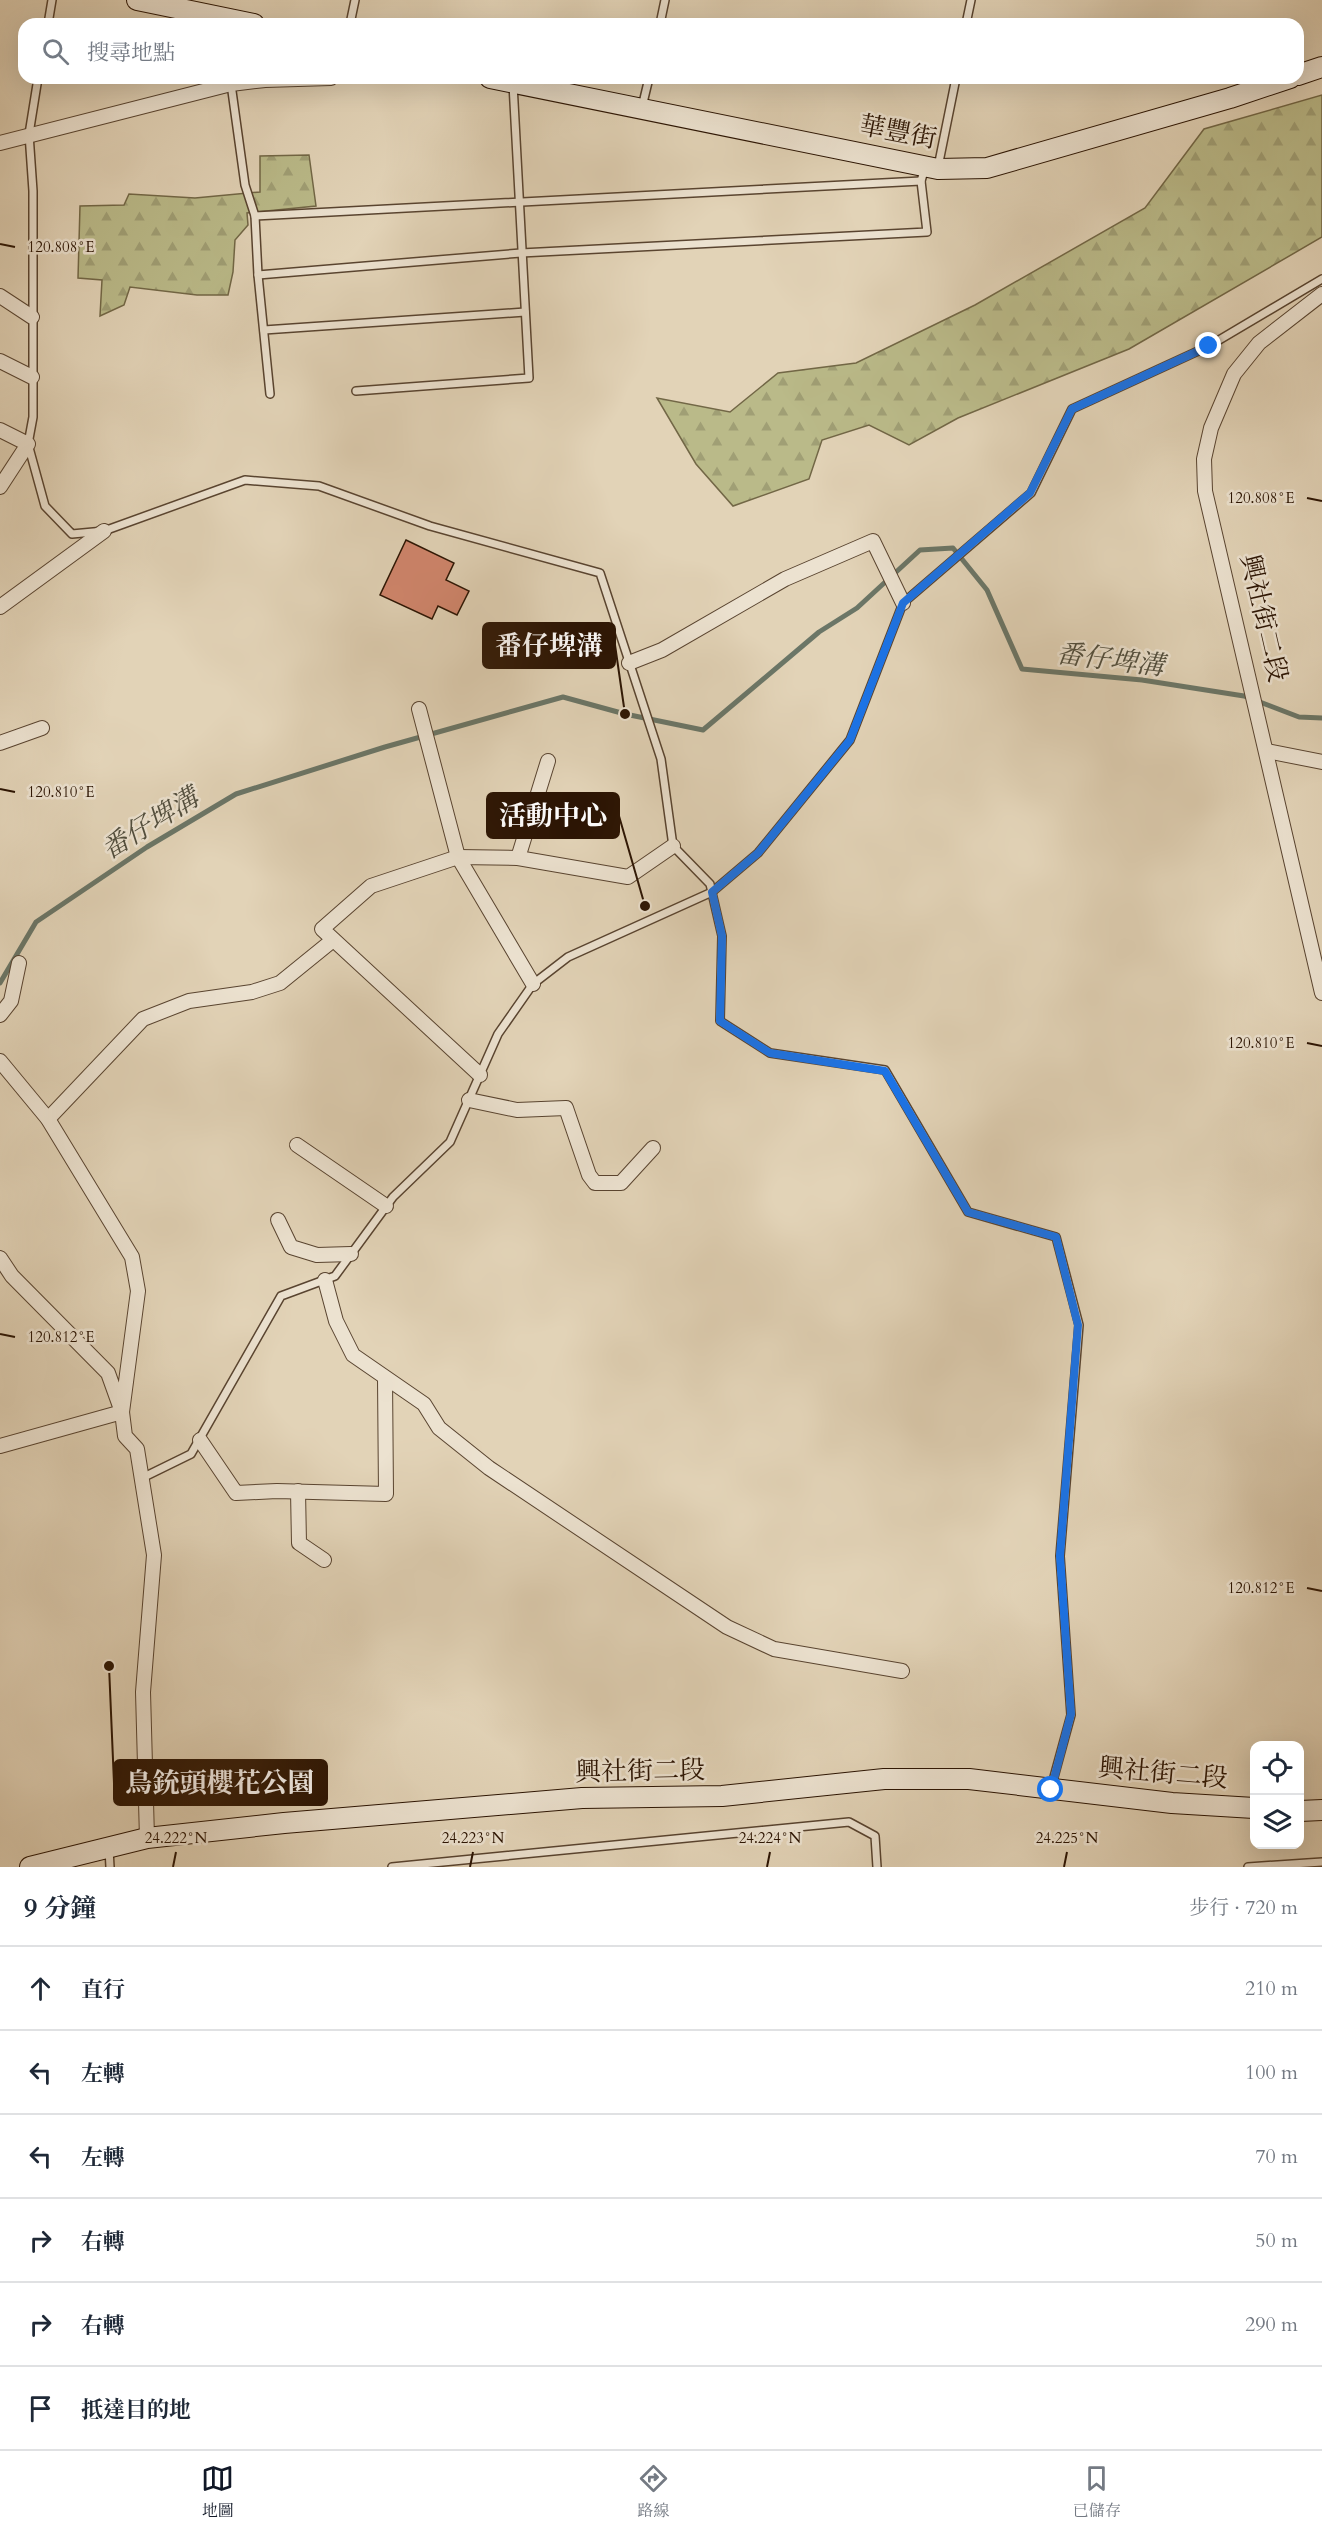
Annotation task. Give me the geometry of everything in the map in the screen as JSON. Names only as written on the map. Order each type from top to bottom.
[{"type":"street","points":[[137,0],[225,18]]},
{"type":"street","points":[[1304,73],[1322,67]]},
{"type":"street","points":[[0,143],[231,84]]},
{"type":"street","name":"華豐街","points":[[513,84],[642,107],[928,172],[987,168],[1272,84]]},
{"type":"street","name":"興社街二段","points":[[1322,294],[1259,344],[1234,374],[1211,428],[1204,459],[1205,491],[1322,993]]},
{"type":"street","points":[[0,296],[32,317]]},
{"type":"street","points":[[0,361],[33,377]]},
{"type":"street","points":[[0,430],[28,444],[0,487]]},
{"type":"street","points":[[0,607],[104,531]]},
{"type":"street","points":[[629,663],[662,650],[785,579],[873,541],[903,603]]},
{"type":"street","points":[[419,709],[458,857],[532,984]]},
{"type":"street","points":[[0,742],[42,728]]},
{"type":"street","points":[[1267,751],[1322,762]]},
{"type":"street","points":[[518,858],[548,761]]},
{"type":"street","points":[[480,1075],[322,929],[371,885],[458,857],[518,858],[628,877],[673,846]]},
{"type":"street","points":[[48,1119],[143,1019],[189,1000],[252,992],[280,983],[333,940]]},
{"type":"street","points":[[0,1015],[11,1001],[19,963]]},
{"type":"street","points":[[0,1061],[48,1119],[132,1257],[138,1291],[122,1412]]},
{"type":"street","points":[[469,1100],[517,1110],[566,1108],[589,1175],[595,1183],[621,1183],[653,1148]]},
{"type":"street","points":[[297,1145],[386,1206]]},
{"type":"street","points":[[278,1220],[291,1247],[317,1255],[351,1254]]},
{"type":"street","points":[[0,1258],[12,1276],[108,1373],[122,1412],[125,1436],[137,1449],[154,1555],[143,1692],[147,1838]]},
{"type":"street","points":[[325,1280],[336,1321],[353,1355],[424,1404],[439,1428],[489,1468],[727,1627],[774,1649],[902,1671]]},
{"type":"street","points":[[200,1440],[236,1493],[298,1491],[386,1494],[384,1378]]},
{"type":"street","points":[[0,1446],[122,1412]]},
{"type":"street","points":[[298,1491],[299,1543],[324,1560]]},
{"type":"street","name":"興社街二段","points":[[30,1867],[110,1857],[147,1838],[284,1823],[582,1798],[722,1796],[884,1779],[969,1779],[1172,1803],[1250,1808]]},
{"type":"street","points":[[1304,1811],[1322,1810]]},
{"type":"lane","points":[[49,18],[52,0]]},
{"type":"lane","points":[[351,18],[355,0]]},
{"type":"lane","points":[[661,18],[665,0]]},
{"type":"lane","points":[[967,18],[971,0]]},
{"type":"lane","points":[[37,84],[29,134],[33,191],[33,417],[28,444],[45,506],[72,534],[104,531],[245,480],[319,486],[430,526],[600,573],[661,759],[673,846],[710,884],[722,936],[720,1021],[770,1053],[885,1071],[968,1212],[1056,1237],[1078,1325],[1060,1556],[1071,1714],[1051,1790]]},
{"type":"lane","points":[[231,84],[245,185],[255,216],[258,275],[270,394]]},
{"type":"lane","points":[[356,391],[529,378],[513,84]]},
{"type":"lane","points":[[642,107],[648,84]]},
{"type":"lane","points":[[258,275],[521,253],[927,232],[928,172],[954,84]]},
{"type":"lane","points":[[255,216],[519,201],[928,172]]},
{"type":"lane","points":[[142,1478],[191,1454],[281,1296],[335,1276],[393,1197],[450,1142],[498,1034],[532,984],[568,957],[712,892],[758,853],[850,740],[903,603],[1030,493],[1072,409],[1209,346],[1322,279]]},
{"type":"lane","points":[[264,330],[525,312]]},
{"type":"lane","points":[[392,1867],[849,1822],[875,1836],[877,1867]]},
{"type":"lane","points":[[1248,1867],[1322,1862]]},
{"type":"green space","points":[[1322,95],[1322,237],[1129,349],[958,418],[909,445],[869,425],[822,440],[809,479],[733,506],[696,464],[657,398],[730,412],[778,373],[856,363],[975,305],[1145,208],[1204,129]]},
{"type":"green space","points":[[309,155],[316,206],[247,213],[248,225],[235,240],[233,272],[228,295],[197,295],[130,287],[124,305],[100,316],[102,280],[78,278],[80,206],[124,205],[129,194],[195,198],[260,192],[260,156]]},
{"type":"building","points":[[406,540],[454,563],[446,580],[469,591],[457,615],[438,606],[432,619],[380,595]]},
{"type":"waterway","name":"番仔埤溝","points":[[0,983],[36,922],[147,847],[236,794],[385,747],[563,697],[625,714],[703,730],[819,632],[857,608],[920,550],[953,548],[987,590],[1022,669],[1142,680],[1244,696],[1299,717],[1322,718]]},
{"type":"place","name":"番仔埤溝","points":[[625,714]]},
{"type":"place","name":"活動中心","points":[[645,906]]},
{"type":"place","name":"鳥銃頭櫻花公園","points":[[109,1666]]},
{"type":"route","points":[[1051,1790],[1071,1714],[1060,1556],[1078,1325],[1056,1237],[968,1212],[885,1071],[770,1053],[720,1021],[722,936],[712,892],[758,853],[850,740],[903,603],[1030,493],[1072,409],[1209,346]]}]
